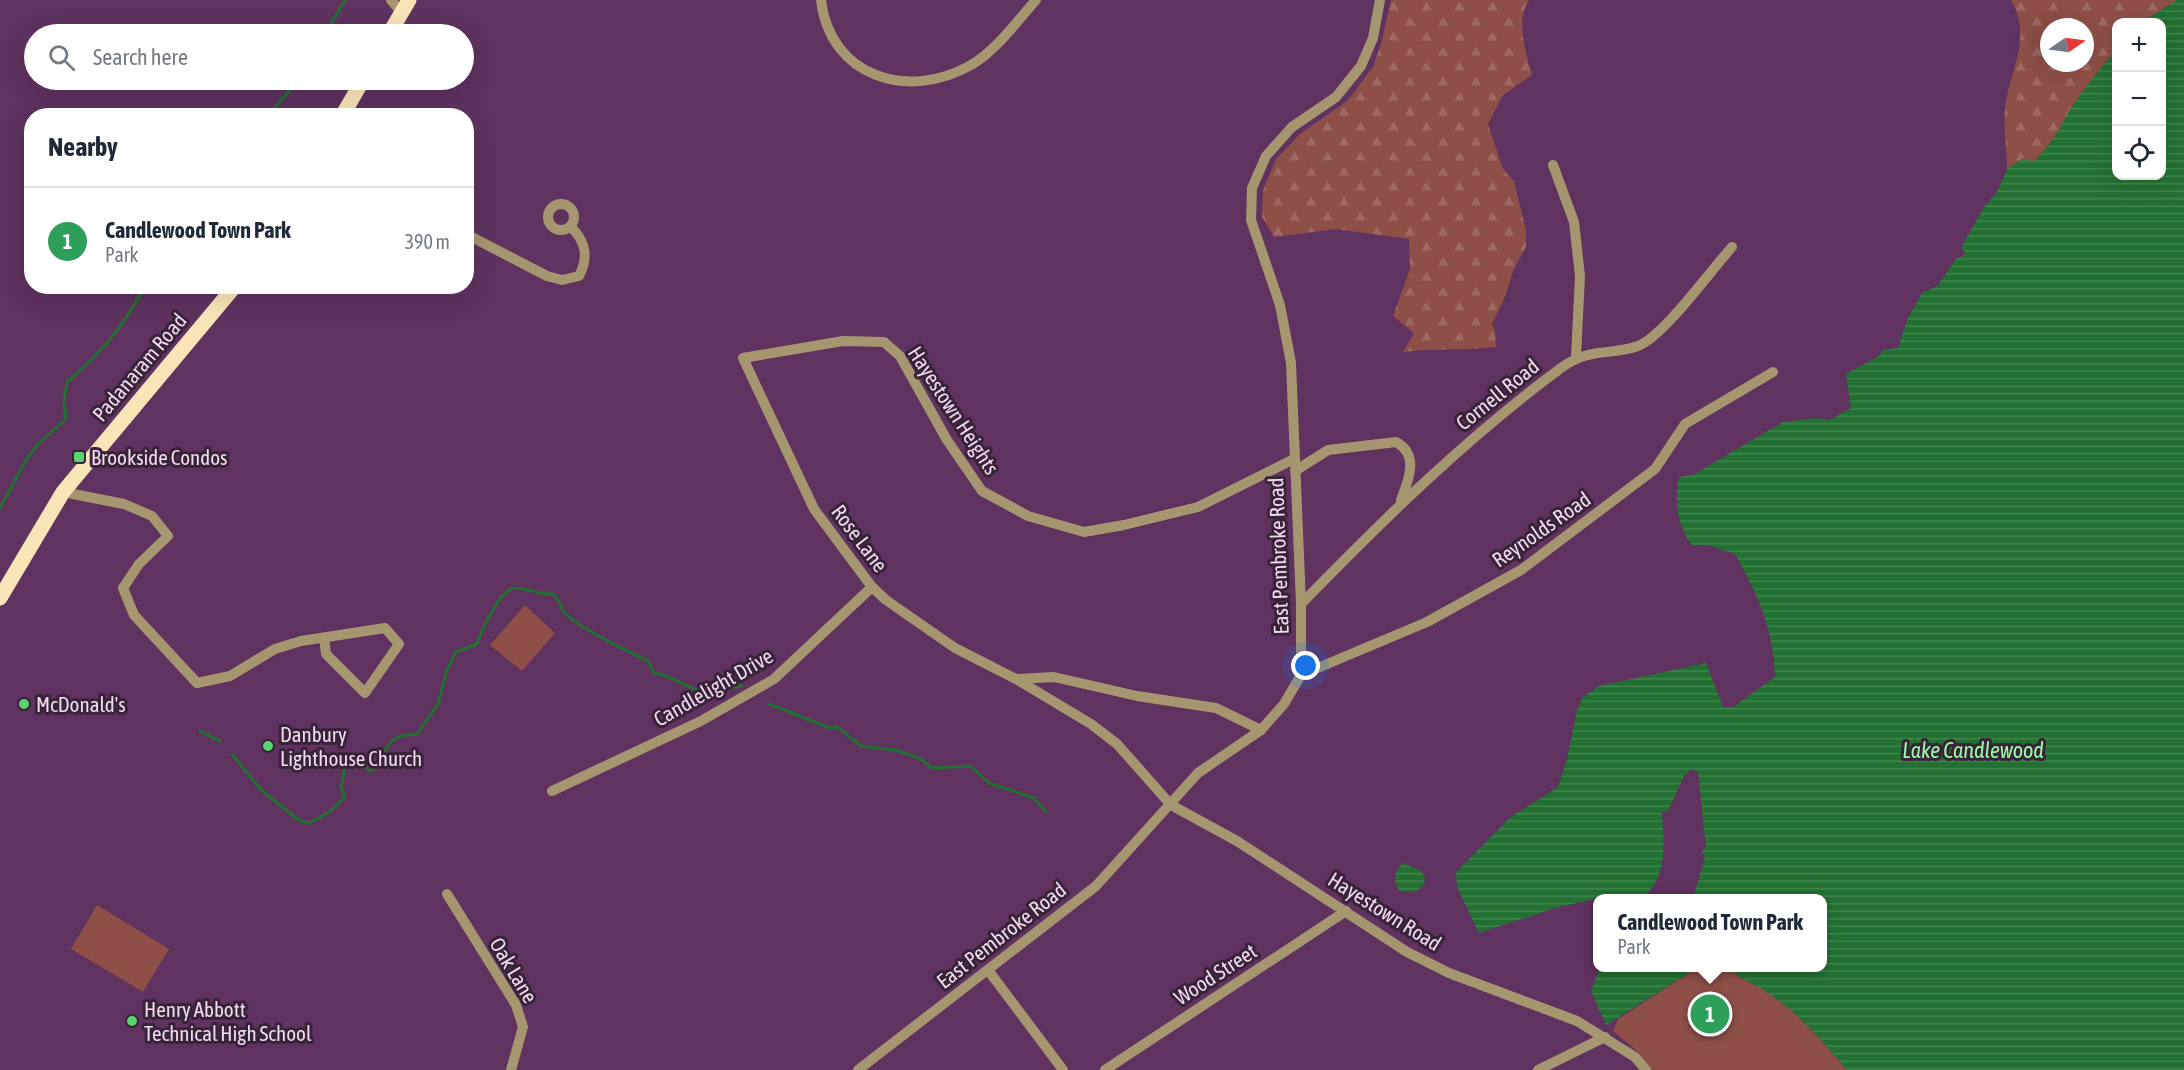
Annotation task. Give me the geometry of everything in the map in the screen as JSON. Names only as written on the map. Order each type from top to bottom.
[{"type":"main road","points":[[395,24],[405,7]]},
{"type":"main road","points":[[347,108],[357,90]]},
{"type":"main road","name":"Padanaram Road","points":[[0,598],[63,492],[228,294]]},
{"type":"street","points":[[391,0],[405,7]]},
{"type":"street","points":[[821,0],[823,21],[840,50],[870,73],[907,84],[941,78],[973,65],[1006,34],[1036,0]]},
{"type":"street","name":"East Pembroke Road","points":[[858,1070],[1096,886],[1171,805],[1198,772],[1261,730],[1284,704],[1300,675],[1300,604],[1291,363],[1280,305],[1251,220],[1252,188],[1266,156],[1292,127],[1336,97],[1360,66],[1373,38],[1380,0]]},
{"type":"street","points":[[1553,165],[1574,222],[1581,276],[1576,357]]},
{"type":"street","points":[[474,238],[547,276],[562,280],[579,276],[585,263],[580,236],[571,227]]},
{"type":"street","name":"Cornell Road","points":[[1300,604],[1401,502],[1513,404],[1576,357],[1639,346],[1660,333],[1732,247]]},
{"type":"street","name":"Hayestown Heights","points":[[743,358],[843,341],[884,342],[900,356],[947,440],[982,491],[1028,516],[1084,532],[1198,507],[1294,459]]},
{"type":"street","name":"Rose Lane","points":[[743,358],[814,509],[873,587],[955,648],[1016,679],[1091,724],[1117,744],[1171,805]]},
{"type":"street","name":"Reynolds Road","points":[[1300,675],[1428,622],[1521,570],[1655,469],[1685,424],[1773,372]]},
{"type":"street","points":[[1295,471],[1328,450],[1396,442],[1405,450],[1411,466],[1401,502]]},
{"type":"street","points":[[63,492],[124,504],[152,516],[168,536],[139,564],[123,588],[134,615],[197,683],[230,676],[275,649],[324,638],[385,628],[399,644],[365,693],[327,654],[324,638]]},
{"type":"street","name":"Candlelight Drive","points":[[552,791],[701,721],[774,679],[873,587]]},
{"type":"street","name":"Rose Lane","points":[[1016,679],[1054,677],[1137,696],[1215,708],[1261,730]]},
{"type":"street","name":"Hayestown Road","points":[[1171,805],[1237,841],[1407,952],[1449,973],[1564,1015],[1635,1057],[1646,1070]]},
{"type":"street","name":"Oak Lane","points":[[447,894],[516,1005],[523,1027],[511,1070]]},
{"type":"street","name":"Wood Street","points":[[1105,1070],[1346,911]]},
{"type":"street","points":[[988,970],[1063,1070]]},
{"type":"street","points":[[1538,1070],[1605,1038]]},
{"type":"green space","points":[[1391,0],[1529,0],[1525,8],[1522,27],[1532,75],[1503,95],[1488,124],[1503,169],[1514,181],[1526,230],[1526,247],[1514,269],[1504,299],[1492,324],[1496,347],[1403,352],[1414,333],[1393,316],[1410,269],[1409,239],[1336,229],[1274,237],[1262,217],[1263,190],[1276,159],[1300,134],[1347,101],[1373,67]]},
{"type":"green space","points":[[2011,0],[2177,0],[2148,18],[2112,18],[2112,54],[2072,106],[2053,142],[2034,161],[2007,169],[2005,108],[2018,54],[2020,27]]},
{"type":"green space","points":[[525,605],[555,633],[522,671],[490,645]]},
{"type":"green space","points":[[97,905],[169,949],[143,992],[71,949]]},
{"type":"green space","points":[[1691,972],[1733,972],[1766,991],[1802,1020],[1847,1070],[1651,1070],[1636,1050],[1613,1031],[1618,1019]]},
{"type":"water","name":"Lake Candlewood","points":[[2177,0],[2184,0],[2184,1070],[1847,1070],[1792,1011],[1766,991],[1733,972],[1827,972],[1827,894],[1694,894],[1705,857],[1702,850],[1706,848],[1698,772],[1691,769],[1684,776],[1668,811],[1662,812],[1664,845],[1661,867],[1658,877],[1647,894],[1593,894],[1593,899],[1555,908],[1479,933],[1457,887],[1456,872],[1511,817],[1558,787],[1567,759],[1577,710],[1583,697],[1599,686],[1706,663],[1723,707],[1733,707],[1775,677],[1768,627],[1758,599],[1735,554],[1708,545],[1692,545],[1683,529],[1677,504],[1679,477],[1693,475],[1783,422],[1816,418],[1830,420],[1851,408],[1846,374],[1879,356],[1883,350],[1898,348],[1907,320],[1922,293],[1937,286],[1957,258],[1961,258],[1965,252],[1961,248],[1984,207],[1997,192],[2007,169],[2022,159],[2034,161],[2040,155],[2051,142],[2077,99],[2112,54],[2112,180],[2166,180],[2166,18],[2148,18]]},
{"type":"water","points":[[1403,863],[1421,871],[1425,877],[1424,885],[1416,892],[1400,891],[1396,884],[1396,873]]},
{"type":"water","points":[[1598,972],[1691,972],[1606,1025],[1591,991]]},
{"type":"waterway","points":[[331,24],[345,0]]},
{"type":"waterway","points":[[274,108],[290,90]]},
{"type":"waterway","points":[[0,508],[26,460],[38,444],[66,419],[64,401],[67,382],[111,338],[140,294]]},
{"type":"waterway","points":[[232,754],[261,790],[300,821],[309,823],[324,815],[334,808],[345,795],[341,787],[344,771],[347,762],[350,765],[354,754],[370,771],[375,769],[393,740],[417,734],[438,704],[447,670],[456,652],[477,644],[498,602],[515,588],[553,594],[565,613],[572,619],[604,639],[648,661],[654,673],[704,691],[742,686]]},
{"type":"waterway","points":[[769,704],[830,728],[837,727],[861,746],[895,750],[919,758],[932,768],[970,766],[989,783],[1034,798],[1046,812]]},
{"type":"waterway","points":[[200,731],[220,741]]},
{"type":"place","name":"Brookside Condos","points":[[79,457]]},
{"type":"place","name":"McDonald's","points":[[24,704]]},
{"type":"place","name":"Danbury Lighthouse Church","points":[[268,746]]},
{"type":"place","name":"Candlewood Town Park","points":[[1710,1014]]},
{"type":"place","name":"Henry Abbott Technical High School","points":[[132,1021]]}]
